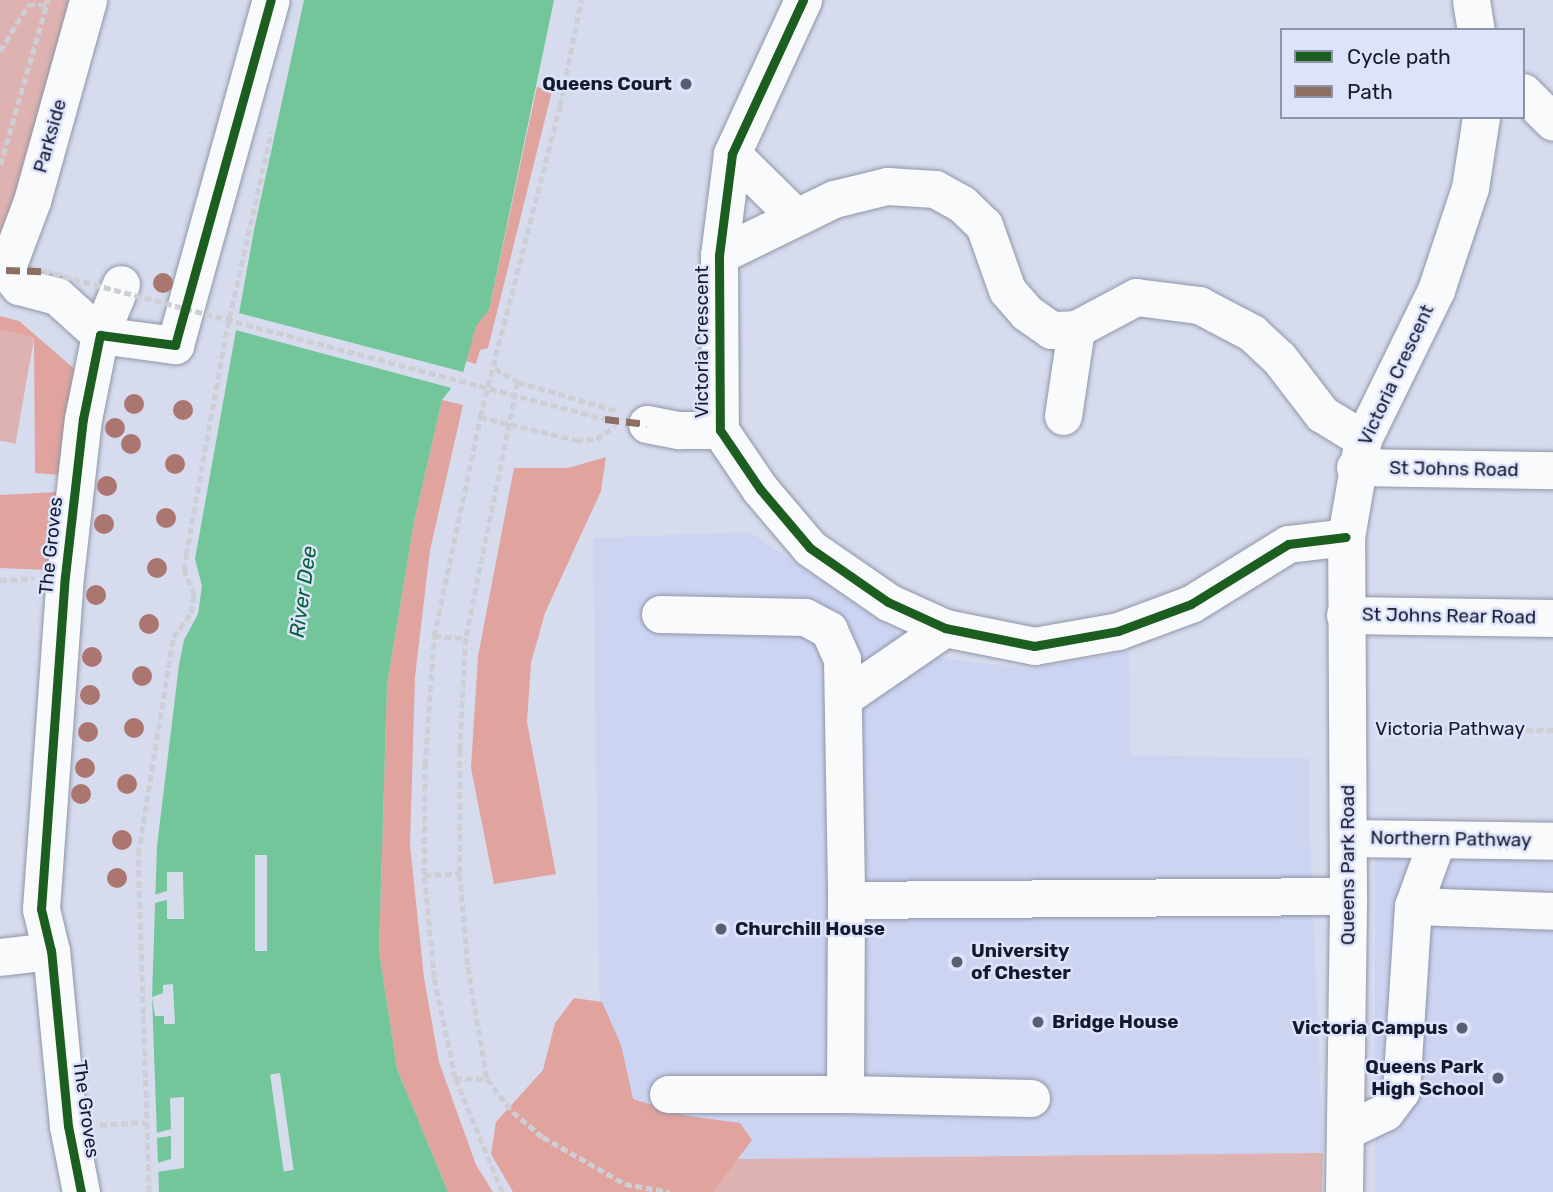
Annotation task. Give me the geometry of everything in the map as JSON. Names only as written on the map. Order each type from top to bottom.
[{"type":"street","name":"Parkside","points":[[3,271],[32,201],[88,0]]},
{"type":"street","points":[[3,271],[19,286],[57,296],[100,335],[175,345],[271,0]]},
{"type":"street","name":"Victoria Crescent","points":[[803,0],[732,154],[719,255],[720,430],[760,489],[810,548],[888,602],[945,628],[1034,646],[1118,631],[1191,604],[1288,544],[1346,537],[1359,453],[1436,290],[1470,188],[1481,119]]},
{"type":"street","points":[[1471,0],[1476,28]]},
{"type":"street","points":[[1525,94],[1553,122]]},
{"type":"street","points":[[732,154],[794,215]]},
{"type":"street","points":[[719,255],[794,215],[887,186],[935,189],[962,204],[984,225],[1007,290],[1027,313],[1051,330],[1076,328],[1136,297],[1199,305],[1252,333],[1279,358],[1322,414],[1359,453]]},
{"type":"street","name":"The Groves","points":[[81,1192],[68,1126],[51,951],[41,909],[64,589],[83,419],[100,335],[121,284]]},
{"type":"street","points":[[1063,416],[1076,328]]},
{"type":"street","name":"Victoria Crescent","points":[[633,423],[679,430],[720,430]]},
{"type":"street","name":"St Johns Road","points":[[1359,453],[1553,470]]},
{"type":"street","name":"Queens Park Road","points":[[1344,1192],[1348,896],[1346,537]]},
{"type":"street","points":[[660,614],[805,617],[829,630],[842,659],[846,900],[845,1094]]},
{"type":"street","name":"St Johns Rear Road","points":[[1345,615],[1553,618]]},
{"type":"street","points":[[843,698],[945,628]]},
{"type":"street","name":"Northern Pathway","points":[[1348,838],[1553,841]]},
{"type":"street","points":[[1345,1131],[1385,1112],[1401,1091],[1413,906],[1437,840]]},
{"type":"street","points":[[846,900],[1348,896]]},
{"type":"street","points":[[1413,906],[1553,911]]},
{"type":"street","points":[[0,957],[51,951]]},
{"type":"street","points":[[668,1094],[1031,1098]]},
{"type":"path","points":[[502,1192],[454,1078],[434,978],[424,875],[425,765],[434,636],[480,417],[495,368],[560,106],[581,0]]},
{"type":"path","points":[[0,51],[26,2],[48,3],[0,165]]},
{"type":"path","points":[[149,1192],[138,854],[173,637],[193,604],[194,595],[184,570],[241,248],[273,122]]},
{"type":"path","points":[[43,271],[605,419]]},
{"type":"path","points":[[495,368],[518,382],[609,407]]},
{"type":"path","points":[[518,382],[466,638],[460,874],[468,967],[487,1079],[513,1112],[543,1138],[625,1184],[669,1192]]},
{"type":"path","points":[[480,417],[576,440],[596,439],[633,423]]},
{"type":"path","points":[[434,636],[466,638]]},
{"type":"path","points":[[424,875],[460,874]]},
{"type":"path","points":[[454,1078],[487,1079]]},
{"type":"path","points":[[68,1126],[145,1122]]},
{"type":"shaded area","points":[[0,0],[79,0],[0,243]]},
{"type":"shaded area","points":[[537,87],[552,91],[488,348],[480,350],[476,364],[466,361],[476,325],[489,310]]},
{"type":"shaded area","points":[[0,316],[19,321],[77,371],[62,475],[35,473],[34,337],[0,330]]},
{"type":"shaded area","points":[[0,330],[34,336],[16,443],[0,441]]},
{"type":"shaded area","points":[[442,400],[463,405],[430,550],[415,677],[410,845],[424,978],[439,1062],[476,1165],[493,1192],[448,1192],[397,1069],[379,951],[387,685],[414,522]]},
{"type":"shaded area","points":[[606,457],[601,491],[545,613],[531,663],[527,722],[556,874],[494,884],[471,768],[478,656],[514,468],[568,468]]},
{"type":"shaded area","points":[[59,492],[48,570],[0,568],[0,495]]},
{"type":"shaded area","name":"University of Chester","points":[[750,532],[932,657],[1030,669],[1129,652],[1130,755],[1310,759],[1309,817],[1323,1153],[727,1159],[601,1107],[593,538]]},
{"type":"shaded area","name":"Victoria Campus","points":[[1375,857],[1553,857],[1553,1192],[1375,1192]]},
{"type":"shaded area","points":[[574,998],[602,1002],[621,1045],[633,1099],[688,1116],[740,1123],[752,1140],[713,1192],[513,1192],[491,1154],[496,1122],[543,1070],[555,1023]]},
{"type":"shaded area","points":[[1323,1153],[1322,1192],[671,1192],[727,1159]]},
{"type":"water","name":"River Dee","points":[[304,0],[554,0],[489,310],[476,326],[463,373],[442,400],[414,522],[387,685],[379,951],[397,1069],[448,1192],[159,1192],[152,997],[157,846],[179,665],[184,640],[198,614],[202,586],[195,559],[254,230]]},
{"type":"pier","points":[[235,312],[467,374],[455,389],[232,329]]},
{"type":"pier","points":[[255,855],[267,855],[267,951],[255,951]]},
{"type":"pier","points":[[167,872],[183,872],[184,919],[167,919],[167,900],[154,903],[154,895],[167,891]]},
{"type":"pier","points":[[173,984],[175,1024],[164,1024],[164,1016],[155,1016],[152,997],[163,993],[163,985]]},
{"type":"pier","points":[[280,1073],[294,1170],[284,1171],[270,1074]]},
{"type":"pier","points":[[184,1097],[184,1168],[157,1172],[157,1163],[171,1159],[171,1136],[156,1138],[156,1133],[171,1129],[170,1098]]},
{"type":"marked path","points":[[6,270],[43,271]]},
{"type":"marked path","points":[[605,419],[647,424]]},
{"type":"cycle path","points":[[81,1192],[68,1126],[51,951],[41,909],[65,576],[83,419],[100,335],[175,345],[271,0]]},
{"type":"cycle path","points":[[803,0],[732,154],[719,255],[720,430],[760,489],[810,548],[888,602],[945,628],[1034,646],[1118,631],[1191,604],[1288,544],[1346,537]]},
{"type":"place","name":"Queens Court","points":[[686,84]]},
{"type":"place","name":"Churchill House","points":[[721,929]]},
{"type":"place","name":"University of Chester","points":[[957,962]]},
{"type":"place","name":"Bridge House","points":[[1038,1022]]},
{"type":"place","name":"Victoria Campus","points":[[1462,1028]]},
{"type":"place","name":"Queens Park High School","points":[[1498,1078]]}]
